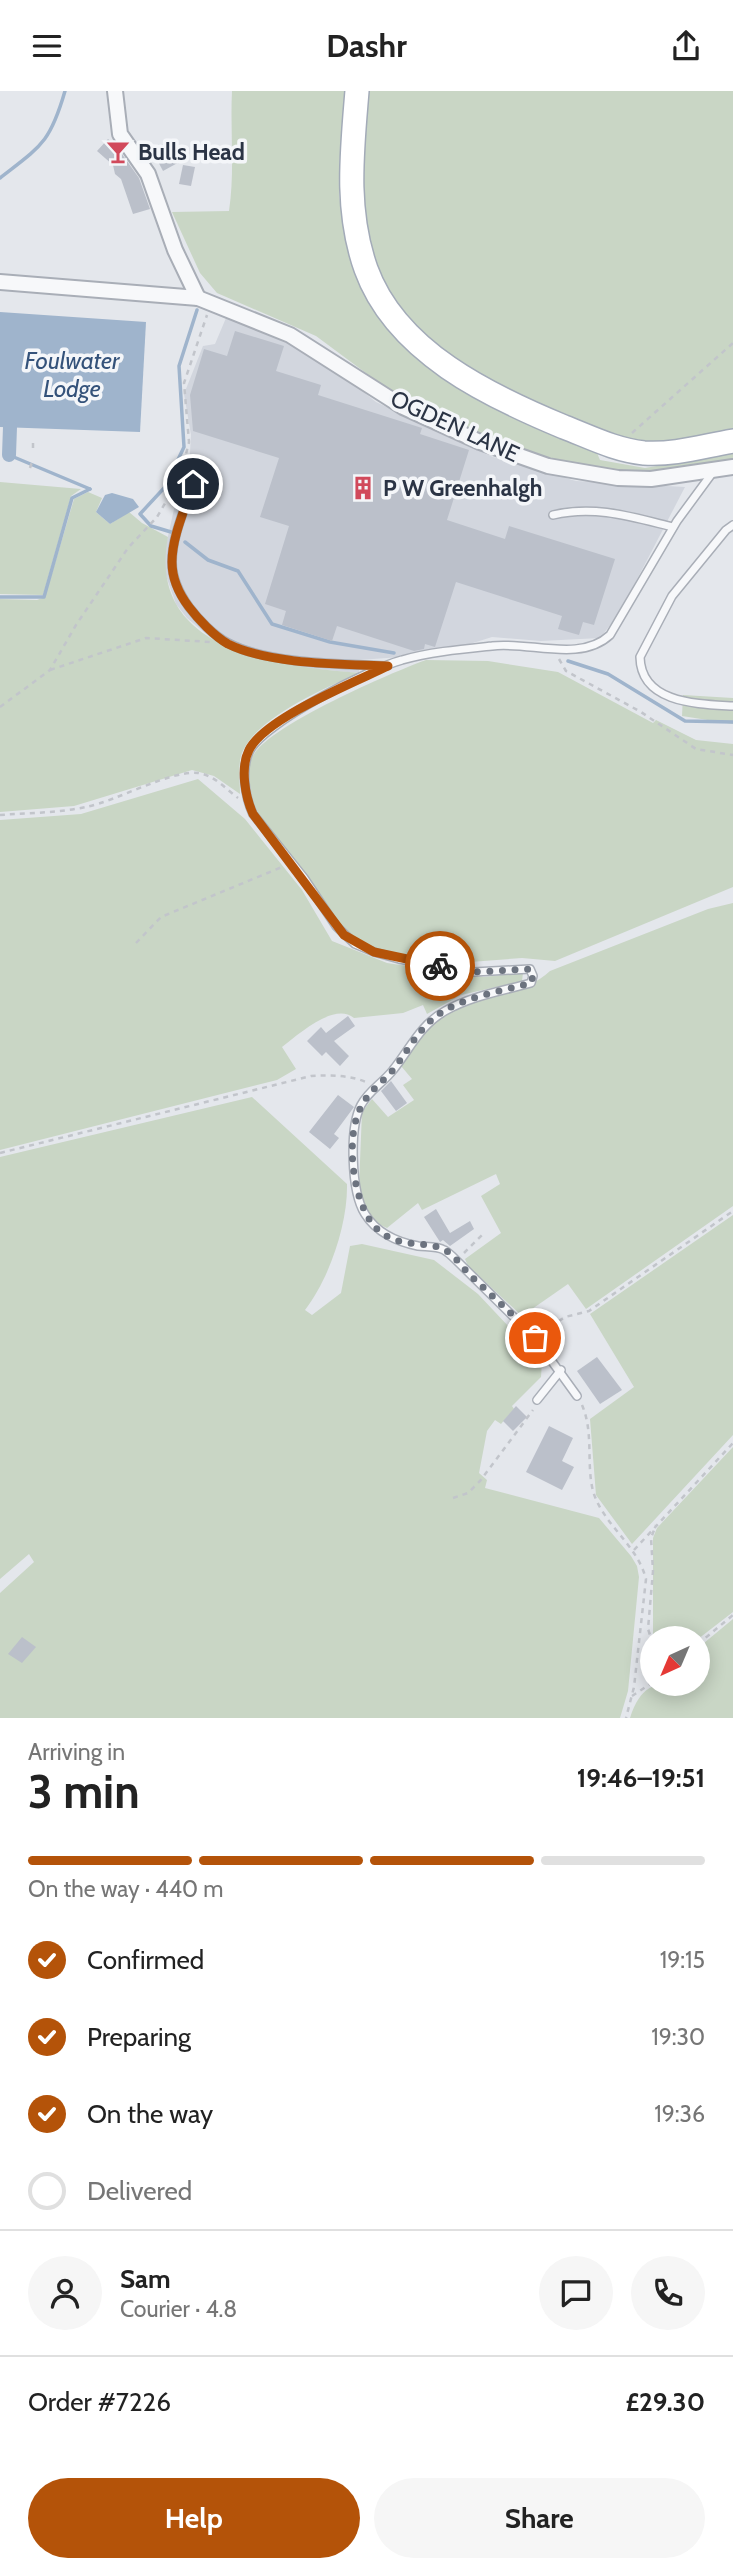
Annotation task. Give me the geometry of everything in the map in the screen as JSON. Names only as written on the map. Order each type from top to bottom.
[{"type":"main road","points":[[357,91],[350,175],[352,210],[366,270],[389,311],[417,342],[479,388],[510,404],[620,449],[663,453],[733,441]]},
{"type":"street","points":[[115,91],[120,134],[148,174],[175,250],[204,301]]},
{"type":"street","name":"OGDEN LANE","points":[[0,282],[204,301],[290,335],[403,407],[480,442],[548,466],[618,478],[651,479],[733,467]]},
{"type":"lane","points":[[577,1396],[561,1370],[535,1338],[443,1249],[396,1240],[379,1230],[365,1214],[358,1199],[355,1177],[355,1126],[360,1107],[392,1071],[419,1031],[444,1011],[464,1001],[531,983],[533,976],[530,969],[521,968],[498,973],[474,972],[374,952],[344,935],[259,823],[248,802],[245,764],[257,739],[313,702],[402,660],[495,645],[593,647],[610,635],[673,527],[715,468]]},
{"type":"lane","points":[[193,484],[178,531],[172,562],[178,591],[196,616],[228,643],[271,656],[319,663],[388,666]]},
{"type":"lane","points":[[553,516],[596,510],[616,512],[673,527]]},
{"type":"lane","points":[[733,525],[672,596],[640,657],[641,669],[647,680],[664,695],[677,701],[733,706]]},
{"type":"lane","points":[[537,1400],[561,1370]]},
{"type":"path","points":[[50,670],[83,614],[128,548],[156,519],[180,478],[188,442],[184,383],[204,301]]},
{"type":"path","points":[[620,449],[622,442],[733,343]]},
{"type":"path","points":[[33,438],[33,448]]},
{"type":"path","points":[[30,468],[32,462]]},
{"type":"path","points":[[0,707],[50,670],[146,638],[228,643]]},
{"type":"path","points":[[557,648],[561,666],[566,671],[641,712],[696,749],[733,755]]},
{"type":"path","points":[[0,815],[84,808],[183,773],[199,773],[210,777],[237,798],[248,802]]},
{"type":"path","points":[[136,943],[162,917],[261,876],[290,861]]},
{"type":"path","points":[[0,1153],[311,1076],[356,1078],[376,1087]]},
{"type":"path","points":[[535,1338],[565,1317],[589,1311],[733,1211]]},
{"type":"path","points":[[456,1260],[485,1232]]},
{"type":"path","points":[[577,1396],[589,1427],[593,1490],[610,1521],[642,1563],[646,1579],[632,1696],[626,1718]]},
{"type":"path","points":[[453,1498],[468,1493],[480,1481],[529,1418],[537,1400]]},
{"type":"path","points":[[634,1550],[657,1522],[733,1443]]},
{"type":"path","points":[[648,1626],[653,1571],[651,1538],[657,1522]]},
{"type":"path","points":[[710,1634],[733,1615]]},
{"type":"path","points":[[632,1696],[640,1691]]},
{"type":"shaded area","points":[[226,318],[279,333],[306,346],[376,402],[493,457],[576,481],[685,487],[619,614],[600,638],[541,641],[492,637],[457,648],[401,657],[359,660],[359,673],[293,667],[233,651],[217,643],[187,618],[176,604],[165,573],[165,550],[174,509],[189,470],[191,435],[184,394],[203,346],[215,344]]},
{"type":"green space","points":[[232,91],[346,91],[339,190],[344,226],[354,265],[368,299],[387,327],[411,352],[438,374],[501,411],[597,453],[600,460],[645,468],[733,453],[733,460],[667,473],[606,472],[523,454],[414,405],[316,336],[217,293],[200,273],[172,212],[229,211],[232,181]]},
{"type":"green space","points":[[364,91],[733,91],[733,429],[660,446],[609,441],[461,370],[394,311],[362,240]]},
{"type":"green space","points":[[0,482],[81,489],[71,496],[43,595],[0,594]]},
{"type":"green space","points":[[88,492],[102,498],[96,512],[110,524],[129,512],[142,523],[168,537],[167,576],[177,606],[197,629],[225,645],[257,657],[292,665],[359,673],[292,706],[260,729],[248,742],[241,756],[240,794],[214,776],[192,770],[74,806],[0,812],[0,599],[37,600],[45,597],[74,499]]},
{"type":"green space","points":[[426,660],[488,661],[558,672],[653,723],[656,720],[696,740],[733,744],[733,887],[555,961],[522,958],[457,963],[381,951],[355,939],[338,924],[254,807],[249,780],[251,760],[265,742],[284,728],[361,688]]},
{"type":"green space","points":[[683,695],[733,698],[733,724],[682,716]]},
{"type":"green space","points":[[198,779],[245,819],[302,890],[332,941],[387,963],[483,977],[523,973],[522,981],[461,995],[427,1014],[423,1005],[403,1013],[354,1018],[337,1014],[327,1017],[282,1047],[296,1069],[277,1080],[0,1150],[0,820],[81,814]]},
{"type":"green space","points":[[733,903],[733,1206],[586,1309],[568,1284],[522,1316],[468,1266],[465,1259],[501,1233],[481,1196],[500,1184],[496,1174],[422,1210],[418,1203],[387,1228],[374,1222],[361,1199],[359,1186],[362,1112],[372,1099],[388,1117],[414,1100],[403,1085],[412,1079],[401,1066],[429,1026],[455,1009],[512,992],[550,971],[708,909]]},
{"type":"green space","points":[[252,1097],[347,1184],[344,1216],[335,1250],[322,1283],[305,1310],[312,1315],[341,1293],[350,1246],[362,1244],[434,1260],[478,1294],[542,1362],[541,1377],[512,1406],[514,1409],[501,1424],[495,1420],[487,1431],[479,1473],[487,1480],[485,1488],[599,1518],[637,1566],[639,1577],[628,1691],[620,1718],[0,1718],[0,1593],[34,1562],[29,1554],[0,1579],[0,1157]]},
{"type":"green space","points":[[733,1215],[733,1435],[632,1544],[596,1495],[590,1419],[634,1387],[590,1314]]},
{"type":"green space","points":[[733,1447],[733,1612],[710,1630],[710,1626],[653,1626],[653,1538],[657,1528]]},
{"type":"green space","points":[[733,1619],[733,1718],[630,1718],[641,1696],[710,1696],[710,1638]]},
{"type":"water","name":"Foulwater Lodge","points":[[0,312],[146,322],[140,432],[0,427]]},
{"type":"water","points":[[112,493],[133,499],[139,507],[110,524],[96,512],[105,495]]},
{"type":"building","points":[[108,139],[139,178],[150,209],[133,214],[121,179],[115,174],[113,165],[97,151]]},
{"type":"building","points":[[172,139],[183,160],[163,171],[152,150]]},
{"type":"building","points":[[183,165],[195,167],[191,186],[179,184]]},
{"type":"building","name":"P W Greenhalgh","points":[[235,331],[284,346],[276,371],[321,385],[318,395],[422,428],[420,434],[469,450],[447,520],[505,539],[509,526],[615,559],[594,625],[583,622],[579,635],[558,629],[562,616],[456,582],[435,647],[425,644],[424,649],[414,651],[337,626],[332,641],[282,625],[286,611],[265,604],[289,526],[260,517],[279,458],[193,431],[190,395],[204,349],[227,356]]},
{"type":"building","points":[[348,1016],[355,1026],[334,1041],[349,1056],[340,1066],[326,1052],[322,1056],[307,1041],[321,1027],[326,1033]]},
{"type":"building","points":[[391,1081],[407,1103],[396,1111],[381,1091]]},
{"type":"building","points":[[338,1095],[354,1107],[334,1134],[339,1138],[330,1149],[309,1132]]},
{"type":"building","points":[[436,1209],[450,1233],[470,1221],[474,1229],[450,1246],[443,1240],[440,1242],[424,1217]]},
{"type":"building","points":[[597,1357],[622,1390],[600,1404],[577,1371]]},
{"type":"building","points":[[516,1406],[527,1417],[513,1431],[503,1421]]},
{"type":"building","points":[[549,1426],[573,1438],[562,1461],[574,1467],[562,1490],[526,1472]]},
{"type":"building","points":[[22,1637],[36,1647],[22,1663],[8,1654]]},
{"type":"waterway","points":[[0,178],[35,150],[49,133],[65,91]]},
{"type":"waterway","points":[[171,532],[151,526],[140,514],[165,487],[184,447],[179,366],[197,310]]},
{"type":"waterway","points":[[9,455],[10,427]]},
{"type":"waterway","points":[[9,455],[90,489]]},
{"type":"waterway","points":[[0,597],[44,597],[72,498],[90,489]]},
{"type":"waterway","points":[[185,542],[208,560],[238,571],[272,624],[330,642],[394,653]]},
{"type":"waterway","points":[[568,661],[608,674],[685,721],[733,722]]},
{"type":"way so far","points":[[440,966],[498,973],[521,968],[530,969],[533,976],[531,983],[464,1001],[444,1011],[419,1031],[392,1071],[371,1090],[360,1107],[355,1126],[354,1167],[358,1199],[365,1214],[379,1230],[396,1240],[416,1246],[443,1249],[508,1308],[535,1338]]},
{"type":"place","name":"Bulls Head","points":[[118,152]]},
{"type":"place","name":"P W Greenhalgh","points":[[363,488]]},
{"type":"route","points":[[193,484],[178,531],[172,562],[178,591],[196,616],[228,643],[271,656],[319,663],[388,666],[313,702],[271,727],[257,739],[249,750],[245,764],[248,802],[253,814],[304,878],[336,926],[355,944],[399,959],[440,966]]}]
